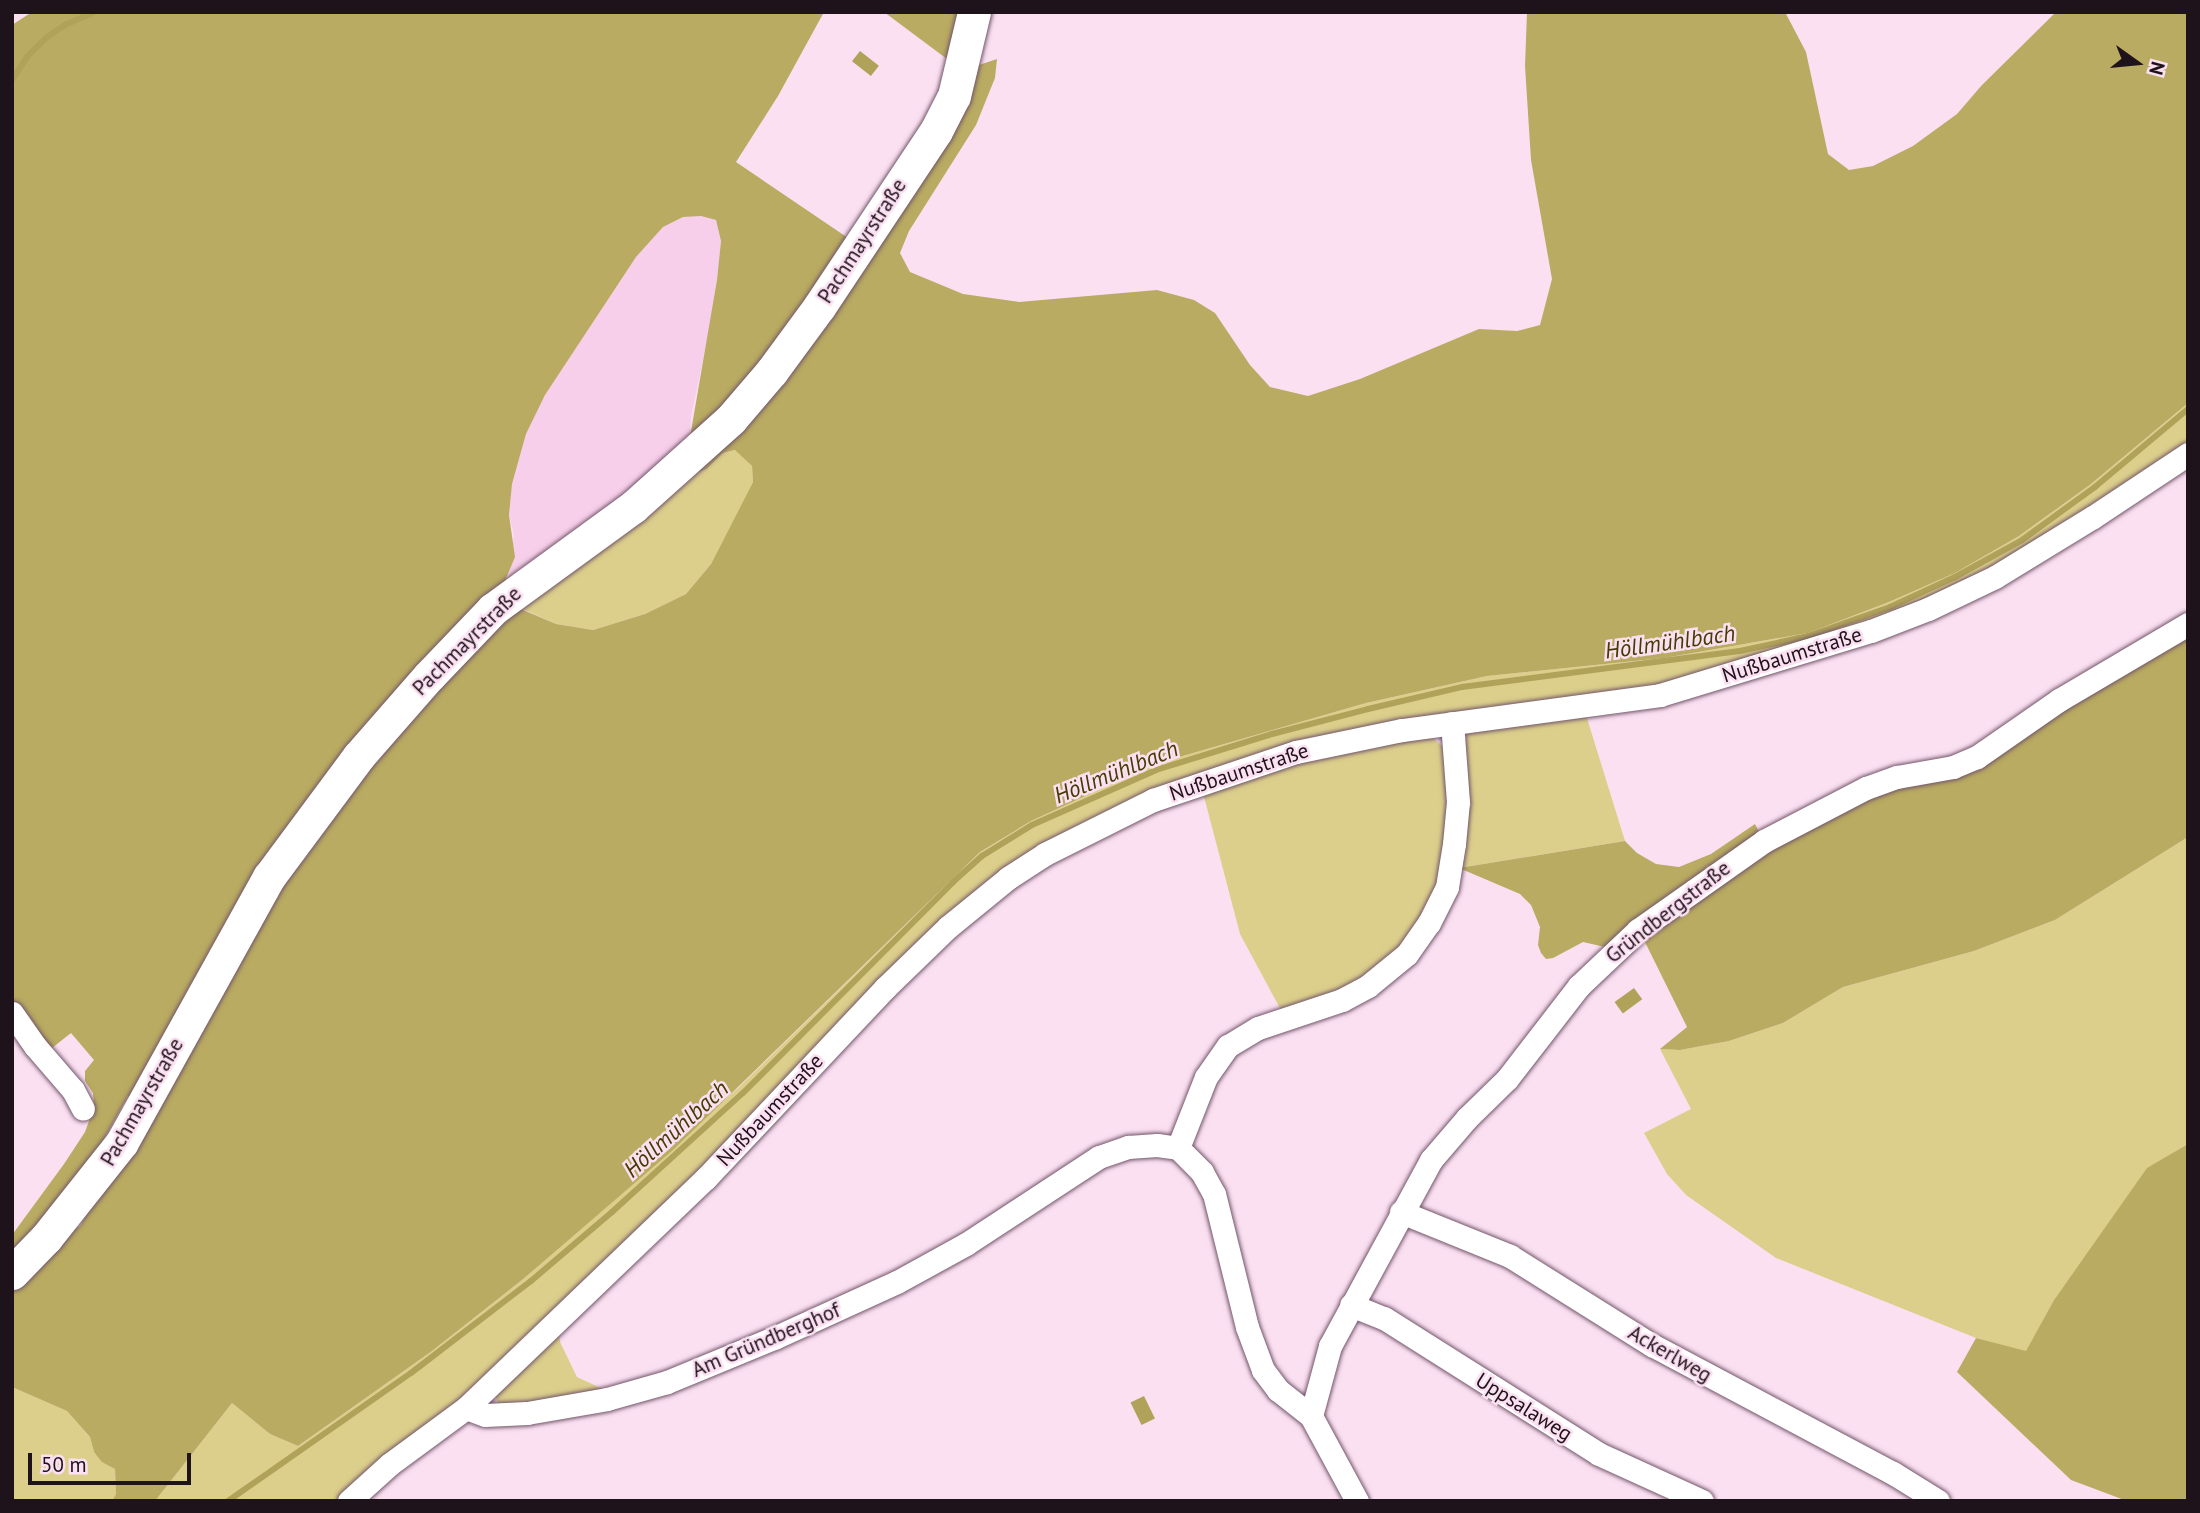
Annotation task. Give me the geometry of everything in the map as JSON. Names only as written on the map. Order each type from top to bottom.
[{"type":"street","name":"Pachmayrstraße","points":[[12,1273],[53,1230],[122,1142],[269,877],[358,757],[494,609],[643,499],[731,419],[772,370],[819,307],[936,131],[957,86],[974,12]]},
{"type":"street","name":"Nußbaumstraße","points":[[466,1408],[706,1178],[885,988],[956,921],[1007,878],[1104,822],[1197,783],[1307,750],[1452,723],[1660,695],[1871,631],[1928,609],[1995,577],[2188,454]]},
{"type":"street","name":"Gründbergstraße","points":[[1311,1416],[1326,1356],[1351,1305],[1401,1212],[1446,1142],[1507,1079],[1579,986],[1638,930],[1764,841],[1866,788],[1897,777],[1953,767],[1977,757],[2059,700],[2188,624]]},
{"type":"street","points":[[1357,1501],[1311,1416],[1278,1390],[1259,1362],[1218,1204],[1202,1172],[1178,1148],[1206,1077],[1228,1046],[1258,1028],[1342,999],[1368,986],[1407,954],[1429,923],[1445,894],[1454,844],[1457,789],[1452,723]]},
{"type":"street","points":[[12,1013],[35,1046],[73,1090],[83,1109]]},
{"type":"street","name":"Am Gründberghof","points":[[466,1408],[480,1414],[502,1416],[553,1409],[607,1399],[683,1376],[897,1282],[966,1244],[1099,1157],[1128,1147],[1157,1145],[1178,1148]]},
{"type":"street","name":"Ackerlweg","points":[[1401,1212],[1510,1256],[1652,1345],[1893,1474],[1938,1501]]},
{"type":"street","name":"Uppsalaweg","points":[[1351,1305],[1384,1318],[1599,1454],[1702,1501]]},
{"type":"street","points":[[349,1501],[390,1464],[466,1408]]},
{"type":"shaded area","points":[[32,12],[824,12],[778,96],[736,162],[851,240],[776,349],[746,386],[689,443],[717,280],[721,241],[716,220],[701,216],[683,217],[663,227],[636,257],[545,395],[526,434],[512,484],[509,515],[515,557],[502,588],[514,606],[556,624],[593,630],[645,614],[686,594],[711,564],[753,482],[752,466],[735,450],[723,453],[707,469],[680,479],[742,418],[830,313],[958,118],[976,66],[997,59],[995,78],[976,125],[909,231],[900,253],[910,272],[963,294],[1019,302],[1157,290],[1194,300],[1215,313],[1250,365],[1270,387],[1308,396],[1360,379],[1479,329],[1517,331],[1540,325],[1552,279],[1531,160],[1525,66],[1527,12],[1785,12],[1806,52],[1828,154],[1849,170],[1873,166],[1913,146],[1957,114],[1982,85],[2056,12],[2188,12],[2188,403],[2091,484],[2019,536],[1955,573],[1808,633],[1664,658],[1487,676],[1366,703],[1155,764],[1031,821],[980,852],[673,1150],[522,1280],[432,1351],[298,1446],[270,1434],[232,1403],[155,1501],[112,1501],[116,1494],[115,1469],[102,1462],[94,1452],[90,1437],[67,1411],[12,1387],[12,1282],[52,1243],[80,1226],[88,1212],[88,1196],[148,1105],[128,1096],[85,1173],[35,1238],[12,1261],[12,1235],[85,1132],[94,1107],[93,1093],[85,1081],[85,1071],[94,1060],[71,1033],[52,1048],[46,1045],[12,1001],[12,25]]},
{"type":"shaded area","points":[[884,12],[965,12],[951,62]]},
{"type":"shaded area","points":[[860,51],[879,66],[871,76],[852,61]]},
{"type":"shaded area","points":[[701,216],[716,220],[721,241],[715,302],[691,417],[689,443],[671,460],[509,577],[514,534],[509,515],[512,484],[526,434],[545,395],[636,257],[663,227],[683,217]]},
{"type":"shaded area","points":[[2188,403],[2188,446],[2014,558],[1881,619],[1647,691],[1402,724],[1051,839],[453,1409],[338,1501],[155,1501],[232,1403],[270,1434],[298,1446],[432,1351],[522,1280],[738,1088],[980,852],[1031,821],[1155,764],[1366,703],[1487,676],[1664,658],[1808,633],[1955,573],[2019,536],[2091,484]]},
{"type":"shaded area","points":[[736,450],[752,466],[753,482],[711,564],[686,594],[645,614],[593,630],[556,624],[514,605],[680,479],[707,469],[723,453]]},
{"type":"shaded area","points":[[2188,632],[2188,837],[2055,920],[1974,951],[1843,987],[1783,1023],[1729,1041],[1680,1050],[1660,1049],[1687,1027],[1642,936],[1751,856],[1867,795],[1946,776]]},
{"type":"shaded area","points":[[1586,715],[1625,841],[1459,868],[1465,806],[1465,742],[1470,727]]},
{"type":"shaded area","points":[[1428,734],[1447,750],[1448,829],[1440,889],[1406,945],[1365,982],[1282,1012],[1240,934],[1202,789],[1248,774]]},
{"type":"shaded area","points":[[1755,824],[1761,836],[1605,947],[1583,942],[1553,958],[1546,959],[1541,953],[1538,945],[1540,927],[1531,905],[1520,894],[1459,868],[1625,841],[1637,853],[1656,864],[1679,867],[1711,854]]},
{"type":"shaded area","points":[[2188,837],[2188,1144],[2147,1169],[2054,1300],[2026,1352],[1976,1338],[1776,1258],[1686,1195],[1667,1174],[1644,1133],[1691,1109],[1660,1049],[1680,1050],[1729,1041],[1783,1023],[1843,987],[1974,951],[2055,920]]},
{"type":"shaded area","points":[[1634,988],[1642,999],[1623,1013],[1615,1002]]},
{"type":"shaded area","points":[[2188,1144],[2188,1501],[2127,1501],[2071,1480],[1957,1372],[1976,1338],[2026,1351],[2054,1300],[2147,1168]]},
{"type":"shaded area","points":[[559,1328],[560,1342],[577,1377],[605,1390],[547,1402],[498,1404],[494,1392]]},
{"type":"shaded area","points":[[12,1387],[67,1411],[90,1437],[94,1452],[115,1469],[116,1494],[112,1501],[12,1501]]},
{"type":"shaded area","points":[[1144,1396],[1155,1418],[1141,1425],[1131,1403]]},
{"type":"waterway","points":[[12,80],[27,57],[47,37],[65,25],[94,12]]},
{"type":"waterway","name":"Höllmühlbach","points":[[228,1501],[411,1373],[531,1281],[612,1212],[743,1093],[953,882],[982,856],[1032,825],[1156,770],[1272,734],[1368,709],[1462,687],[1740,651],[1808,636],[1890,607],[1955,577],[2022,540],[2095,487],[2188,409]]}]
